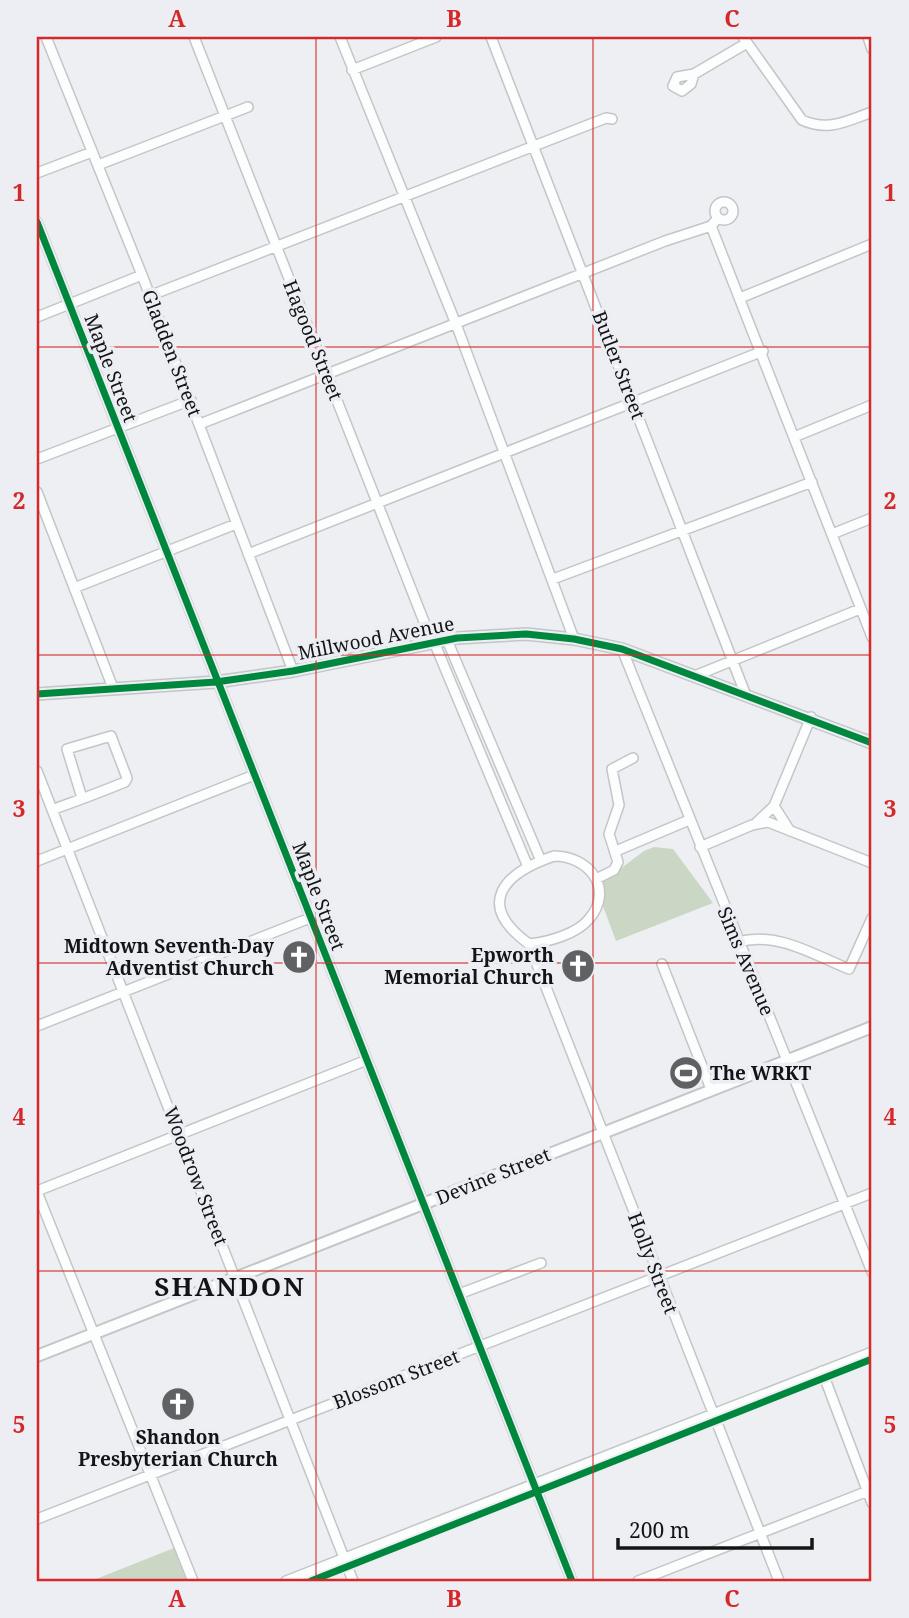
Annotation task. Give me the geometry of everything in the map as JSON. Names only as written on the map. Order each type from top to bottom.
[{"type":"main road","name":"Millwood Avenue","points":[[37,694],[216,682],[293,671],[433,642],[526,634],[574,639],[622,649],[811,717],[872,743]]},
{"type":"main road","name":"Devine Street","points":[[37,1356],[872,1027]]},
{"type":"street","name":"Gladden Street","points":[[46,37],[191,400],[293,671]]},
{"type":"street","name":"Hagood Street","points":[[194,37],[375,502],[528,867]]},
{"type":"street","points":[[340,37],[456,324],[574,639]]},
{"type":"street","points":[[352,70],[436,37]]},
{"type":"street","name":"Butler Street","points":[[491,37],[745,693]]},
{"type":"street","points":[[867,37],[872,48]]},
{"type":"street","points":[[694,74],[745,40],[802,120],[816,126],[836,126],[872,112]]},
{"type":"street","points":[[97,165],[248,107]]},
{"type":"street","points":[[149,296],[533,145],[606,118],[612,119]]},
{"type":"street","points":[[37,173],[92,152]]},
{"type":"street","points":[[200,424],[711,226],[718,218]]},
{"type":"street","name":"Maple Street","points":[[37,222],[572,1581]]},
{"type":"street","points":[[711,226],[763,352],[871,632]]},
{"type":"street","points":[[740,298],[871,248]]},
{"type":"street","points":[[37,317],[142,275]]},
{"type":"street","points":[[248,554],[763,352]]},
{"type":"street","points":[[37,459],[191,400]]},
{"type":"street","points":[[794,437],[872,405]]},
{"type":"street","points":[[553,579],[812,482]]},
{"type":"street","points":[[37,492],[113,688]]},
{"type":"street","points":[[832,534],[872,518]]},
{"type":"street","points":[[74,588],[236,524]]},
{"type":"street","points":[[697,675],[860,608]]},
{"type":"street","points":[[447,640],[541,861]]},
{"type":"street","name":"Sims Avenue","points":[[622,649],[872,1272]]},
{"type":"street","points":[[752,825],[774,806],[811,717]]},
{"type":"street","points":[[37,799],[50,805],[82,798],[125,782],[127,778],[111,736],[67,748],[82,798]]},
{"type":"street","points":[[596,879],[614,870],[618,862],[609,834],[619,805],[612,769],[633,758]]},
{"type":"street","name":"Woodrow Street","points":[[37,771],[353,1581]]},
{"type":"street","points":[[37,862],[254,775]]},
{"type":"street","points":[[774,806],[790,831]]},
{"type":"street","points":[[616,851],[690,820]]},
{"type":"street","points":[[700,847],[752,825],[768,822],[872,863]]},
{"type":"street","points":[[554,856],[573,858],[589,869],[596,879],[599,892],[596,908],[584,925],[544,943],[529,944],[512,930],[501,911],[506,883],[541,861],[554,856]]},
{"type":"street","points":[[37,1026],[310,918]]},
{"type":"street","points":[[738,942],[765,939],[795,946],[849,969],[872,918]]},
{"type":"street","name":"Holly Street","points":[[529,944],[779,1581]]},
{"type":"street","points":[[662,964],[711,1089]]},
{"type":"street","points":[[193,1581],[148,1476],[37,1191],[367,1060]]},
{"type":"street","name":"Blossom Street","points":[[37,1520],[872,1193]]},
{"type":"street","points":[[459,1294],[541,1262]]},
{"type":"street","points":[[286,1581],[872,1352]]},
{"type":"street","points":[[822,1371],[872,1503]]},
{"type":"street","points":[[638,1581],[868,1491]]},
{"type":"green space","points":[[654,847],[673,849],[713,903],[616,941],[603,906],[604,881],[644,851]]},
{"type":"green space","points":[[174,1548],[187,1581],[91,1581]]},
{"type":"cycle path","points":[[37,222],[572,1581]]},
{"type":"cycle path","points":[[37,694],[216,682],[293,671],[457,638],[526,634],[574,639],[622,649],[872,743]]},
{"type":"cycle path","points":[[311,1581],[872,1359]]},
{"type":"place","name":"Midtown Seventh-Day Adventist Church","points":[[299,957]]},
{"type":"place","name":"Epworth Memorial Church","points":[[578,966]]},
{"type":"place","name":"The WRKT","points":[[686,1073]]},
{"type":"place","name":"Shandon Presbyterian Church","points":[[178,1404]]},
{"type":"district","name":"SHANDON","points":[[230,1286]]}]
